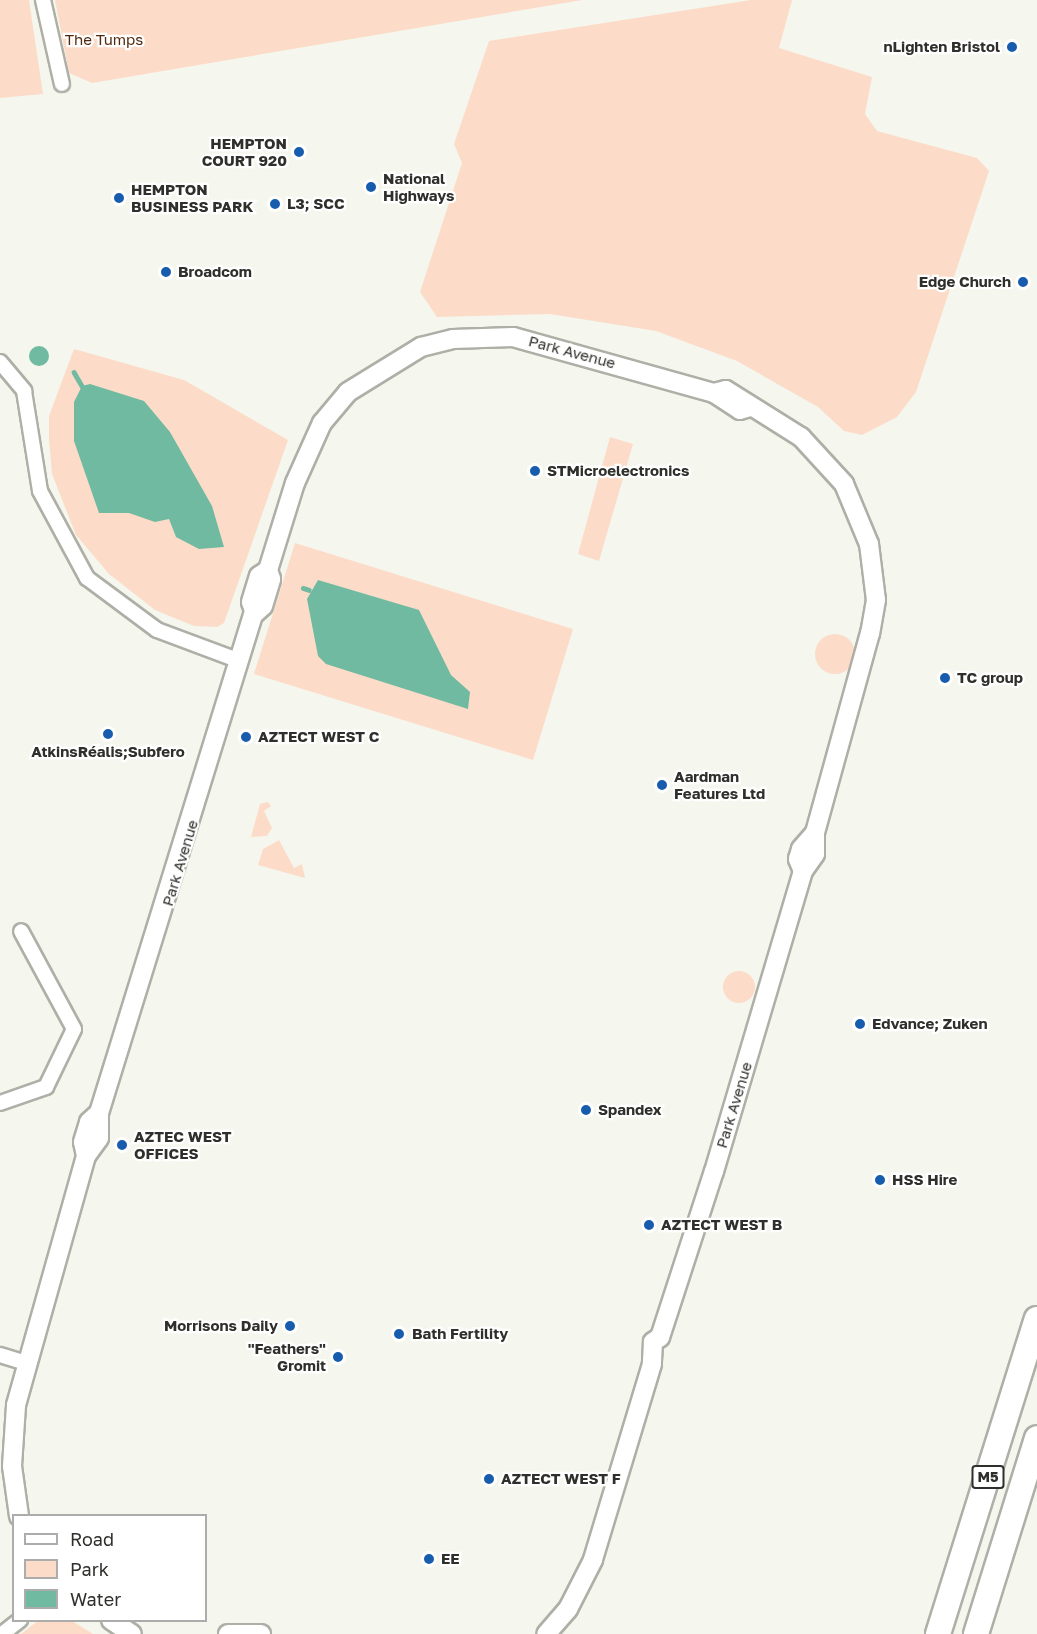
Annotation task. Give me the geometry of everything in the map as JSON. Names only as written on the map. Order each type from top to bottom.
[{"type":"highway","name":"M5","points":[[938,1634],[1037,1319]]},
{"type":"highway","name":"M5","points":[[976,1634],[1037,1438]]},
{"type":"street","points":[[43,0],[62,84]]},
{"type":"street","name":"Park Avenue","points":[[23,1513],[12,1448],[27,1363],[86,1156],[99,1138],[99,1113],[254,611],[263,606],[272,579],[268,570],[295,483],[322,423],[375,372],[421,347],[453,339],[513,337],[714,393],[726,390],[745,397],[750,407],[801,437],[844,484],[868,544],[876,600],[870,633],[815,833],[801,849],[803,871],[660,1337],[665,1345],[660,1360],[652,1364],[593,1560],[568,1609],[546,1634]]},
{"type":"street","points":[[0,362],[24,391],[40,490],[87,578],[157,630],[240,661]]},
{"type":"street","points":[[0,1103],[46,1087],[78,1024],[21,931]]},
{"type":"street","points":[[0,1355],[27,1363]]},
{"type":"street","points":[[2,1634],[17,1622]]},
{"type":"street","points":[[114,1622],[132,1634]]},
{"type":"street","points":[[228,1634],[261,1634]]},
{"type":"green space","points":[[0,0],[29,0],[43,94],[0,98]]},
{"type":"green space","name":"The Tumps","points":[[55,0],[582,0],[92,83],[69,73]]},
{"type":"green space","points":[[751,0],[792,0],[779,48],[872,77],[865,114],[877,131],[977,158],[989,171],[916,392],[897,417],[862,435],[844,431],[818,407],[737,361],[656,331],[550,314],[437,317],[420,292],[462,163],[454,144],[489,41]]},
{"type":"green space","points":[[74,349],[184,380],[288,440],[224,623],[217,627],[194,626],[155,610],[109,574],[76,535],[52,474],[49,439],[49,416]]},
{"type":"green space","points":[[610,437],[633,444],[599,561],[578,554]]},
{"type":"green space","points":[[295,543],[573,629],[533,760],[254,674]]},
{"type":"green space","points":[[835,634],[849,640],[855,654],[849,668],[835,674],[821,668],[815,654],[821,640]]},
{"type":"green space","points":[[268,802],[271,806],[264,811],[272,828],[267,836],[251,837],[260,804]]},
{"type":"green space","points":[[279,840],[294,868],[302,864],[305,878],[258,865],[263,849]]},
{"type":"green space","points":[[739,971],[750,976],[755,987],[750,998],[739,1003],[728,998],[723,987],[728,976]]},
{"type":"green space","points":[[36,1622],[74,1622],[93,1634],[21,1634]]},
{"type":"water","points":[[39,346],[46,349],[49,356],[46,363],[39,366],[32,363],[29,356],[32,349]]},
{"type":"water","points":[[90,384],[144,401],[170,432],[212,506],[224,547],[199,549],[176,537],[169,519],[155,522],[129,513],[99,513],[74,441],[74,402],[82,386]]},
{"type":"water","points":[[318,580],[419,610],[451,675],[470,692],[468,709],[326,664],[318,656],[307,599]]},
{"type":"waterway","points":[[74,372],[82,386]]},
{"type":"waterway","points":[[303,588],[309,590]]},
{"type":"place","name":"nLighten Bristol","points":[[1012,47]]},
{"type":"place","name":"HEMPTON COURT 920","points":[[299,152]]},
{"type":"place","name":"National Highways","points":[[371,187]]},
{"type":"place","name":"HEMPTON BUSINESS PARK","points":[[119,198]]},
{"type":"place","name":"L3; SCC","points":[[275,204]]},
{"type":"place","name":"Broadcom","points":[[166,272]]},
{"type":"place","name":"Edge Church","points":[[1023,282]]},
{"type":"place","name":"STMicroelectronics","points":[[535,471]]},
{"type":"place","name":"TC group","points":[[945,678]]},
{"type":"place","name":"AtkinsRéalis;Subfero","points":[[108,734]]},
{"type":"place","name":"AZTECT WEST C","points":[[246,737]]},
{"type":"place","name":"Aardman Features Ltd","points":[[662,785]]},
{"type":"place","name":"Edvance; Zuken","points":[[860,1024]]},
{"type":"place","name":"Spandex","points":[[586,1110]]},
{"type":"place","name":"AZTEC WEST OFFICES","points":[[122,1145]]},
{"type":"place","name":"HSS Hire","points":[[880,1180]]},
{"type":"place","name":"AZTECT WEST B","points":[[649,1225]]},
{"type":"place","name":"Morrisons Daily","points":[[290,1326]]},
{"type":"place","name":"Bath Fertility","points":[[399,1334]]},
{"type":"place","name":"\"Feathers\" Gromit","points":[[338,1357]]},
{"type":"place","name":"AZTECT WEST F","points":[[489,1479]]},
{"type":"place","name":"EE","points":[[429,1559]]}]
